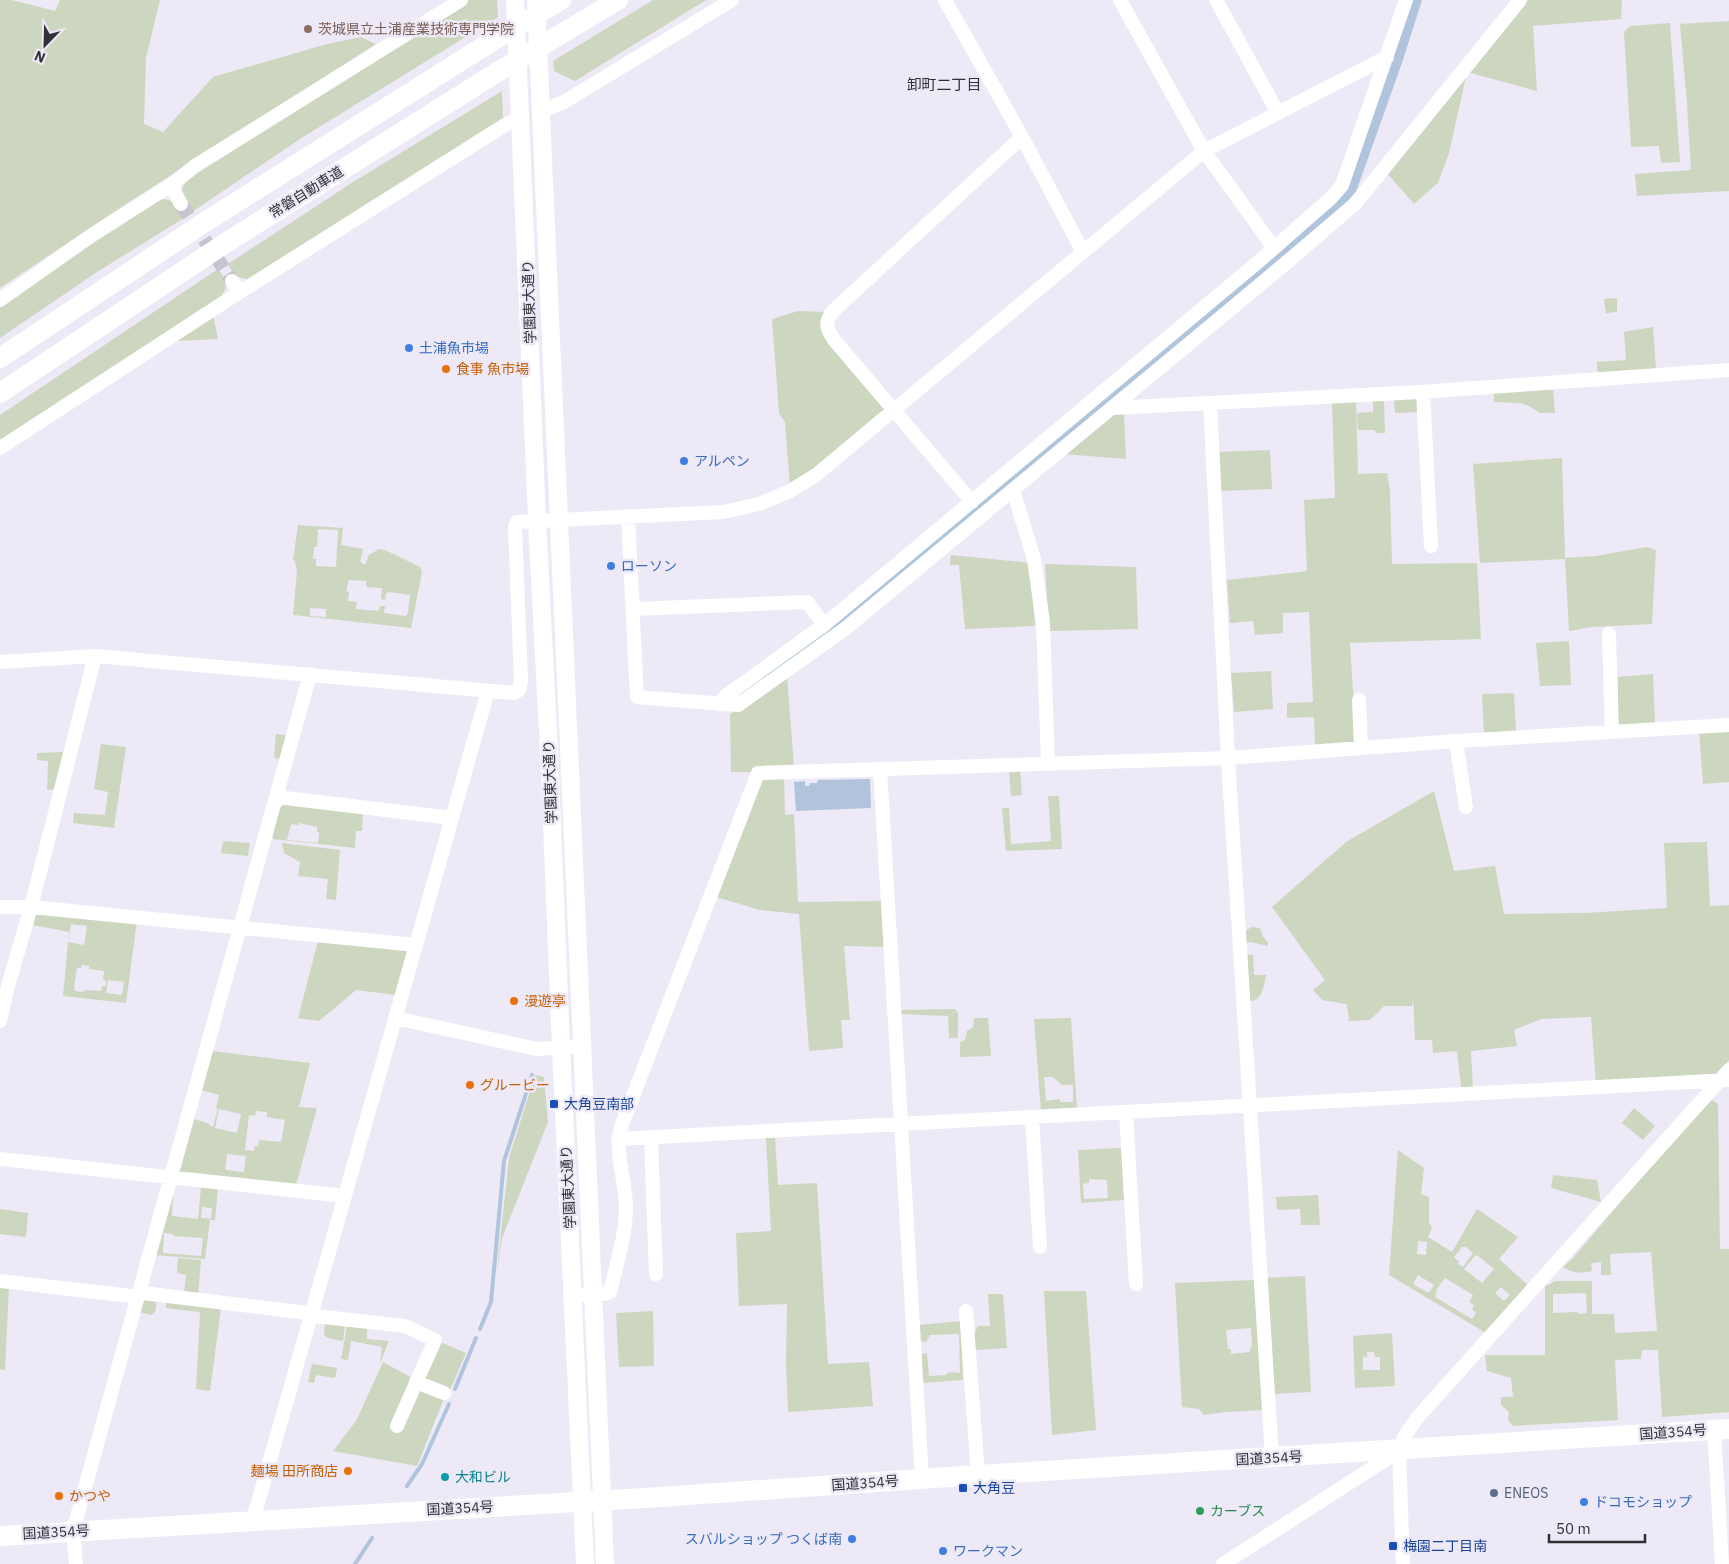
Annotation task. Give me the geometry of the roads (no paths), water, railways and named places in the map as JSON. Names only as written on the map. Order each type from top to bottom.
[{"type":"highway","name":"常磐自動車道","points":[[0,393],[224,244],[496,73],[618,0]]},
{"type":"highway","name":"常磐自動車道","points":[[0,358],[205,222],[494,40],[558,2]]},
{"type":"highway","name":"国道354号","points":[[0,1536],[582,1502],[1722,1429]]},
{"type":"main road","name":"学園東大通り","points":[[515,0],[585,1564]]},
{"type":"main road","name":"学園東大通り","points":[[536,0],[605,1564]]},
{"type":"street","points":[[0,300],[92,235],[170,185],[195,166],[461,0]]},
{"type":"street","points":[[540,112],[564,102],[732,0]]},
{"type":"street","points":[[945,0],[1022,137],[1083,252]]},
{"type":"street","points":[[1120,0],[1204,151],[1274,248]]},
{"type":"street","points":[[1216,0],[1278,113]]},
{"type":"street","points":[[719,704],[727,695],[824,625],[1274,248],[1331,198],[1342,185],[1406,0]]},
{"type":"street","points":[[628,516],[637,696],[738,705],[838,633],[1284,265],[1354,204],[1520,0]]},
{"type":"street","points":[[0,662],[95,656],[488,691],[514,692],[519,690],[521,680],[515,527],[517,522],[723,512],[759,504],[790,491],[816,475],[893,412],[1204,151],[1387,57]]},
{"type":"street","points":[[0,448],[236,286],[505,125],[521,118]]},
{"type":"street","points":[[972,502],[893,412],[835,341],[827,329],[828,320],[832,312],[1022,137]]},
{"type":"street","points":[[170,185],[181,204]]},
{"type":"street","points":[[530,334],[552,333]]},
{"type":"street","points":[[1112,408],[1423,392],[1729,370]]},
{"type":"street","points":[[1423,392],[1431,546]]},
{"type":"street","points":[[1210,403],[1228,758],[1272,1458]]},
{"type":"street","points":[[1013,490],[1034,560],[1041,605],[1048,763]]},
{"type":"street","points":[[633,609],[807,602],[824,625]]},
{"type":"street","points":[[1609,634],[1612,732]]},
{"type":"street","points":[[0,1021],[8,986],[32,906],[95,656]]},
{"type":"street","points":[[76,1564],[72,1531],[310,674]]},
{"type":"street","points":[[253,1520],[488,691]]},
{"type":"street","points":[[1359,700],[1361,748]]},
{"type":"street","points":[[573,1296],[610,1292],[620,1252],[626,1209],[618,1139],[621,1127],[758,772],[1228,758],[1456,741],[1729,725]]},
{"type":"street","points":[[1456,741],[1466,807]]},
{"type":"street","points":[[880,769],[922,1480]]},
{"type":"street","points":[[277,797],[452,818]]},
{"type":"street","points":[[0,907],[32,906],[416,944]]},
{"type":"street","points":[[395,1018],[537,1048],[581,1046]]},
{"type":"street","points":[[1402,1564],[1400,1450],[1404,1437],[1418,1418],[1724,1081],[1729,1070]]},
{"type":"street","points":[[618,1139],[1724,1081]]},
{"type":"street","points":[[1126,1112],[1136,1284]]},
{"type":"street","points":[[1032,1117],[1040,1247]]},
{"type":"street","points":[[651,1138],[656,1274]]},
{"type":"street","points":[[0,1159],[345,1196]]},
{"type":"street","points":[[0,1281],[131,1296],[143,1293],[405,1326],[435,1340],[397,1426]]},
{"type":"street","points":[[966,1311],[978,1476]]},
{"type":"street","points":[[416,1382],[444,1393]]},
{"type":"street","points":[[1722,1429],[1722,1564]]},
{"type":"street","points":[[1223,1564],[1400,1450]]},
{"type":"water","points":[[1410,0],[1422,0],[1403,60],[1356,192],[1348,201],[1008,488],[855,614],[741,696],[738,693],[1004,483],[1342,196],[1348,189]]},
{"type":"water","points":[[870,779],[871,808],[796,811],[794,782],[805,781],[805,786],[809,786],[810,783],[817,783],[818,780]]},
{"type":"waterway","points":[[480,1329],[491,1302],[504,1161],[532,1075]]},
{"type":"waterway","points":[[455,1389],[476,1338]]},
{"type":"waterway","points":[[407,1486],[422,1464],[449,1404]]},
{"type":"waterway","points":[[355,1564],[372,1538]]},
{"type":"tunnel","points":[[181,204],[232,281]]},
{"type":"place","name":"茨城県立土浦産業技術専門学院","points":[[308,29]]},
{"type":"place","name":"土浦魚市場","points":[[409,348]]},
{"type":"place","name":"食事 魚市場","points":[[446,369]]},
{"type":"place","name":"アルペン","points":[[684,461]]},
{"type":"place","name":"ローソン","points":[[611,566]]},
{"type":"place","name":"漫遊亭","points":[[514,1001]]},
{"type":"place","name":"グルービー","points":[[470,1085]]},
{"type":"place","name":"大角豆南部","points":[[554,1104]]},
{"type":"place","name":"麺場 田所商店","points":[[348,1471]]},
{"type":"place","name":"大和ビル","points":[[445,1477]]},
{"type":"place","name":"大角豆","points":[[963,1488]]},
{"type":"place","name":"ENEOS","points":[[1494,1493]]},
{"type":"place","name":"かつや","points":[[59,1496]]},
{"type":"place","name":"ドコモショップ","points":[[1584,1502]]},
{"type":"place","name":"カーブス","points":[[1200,1511]]},
{"type":"place","name":"スバルショップ つくば南","points":[[852,1539]]},
{"type":"place","name":"梅園二丁目南","points":[[1393,1546]]},
{"type":"place","name":"ワークマン","points":[[943,1551]]},
{"type":"district","name":"卸町二丁目","points":[[944,84]]}]
